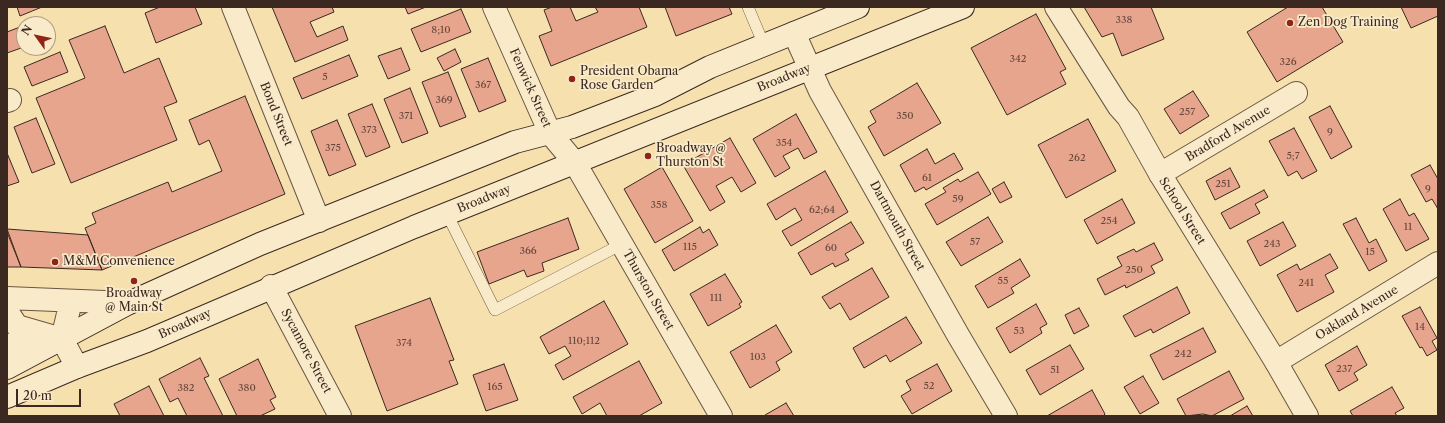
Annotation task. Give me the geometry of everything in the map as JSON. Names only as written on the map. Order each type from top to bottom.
[{"type":"street","name":"Bond Street","points":[[234,7],[319,221]]},
{"type":"street","name":"Fenwick Street","points":[[494,7],[550,133],[575,163]]},
{"type":"street","points":[[7,368],[128,303],[260,244],[515,142],[572,127],[655,94],[710,67],[858,7]]},
{"type":"street","name":"Broadway","points":[[7,397],[77,367],[147,341],[272,286],[447,214],[963,7]]},
{"type":"street","name":"School Street","points":[[1056,7],[1119,107],[1128,117],[1160,174],[1276,362],[1307,416]]},
{"type":"street","name":"Dartmouth Street","points":[[794,33],[820,91],[958,335],[1006,416]]},
{"type":"street","name":"Bradford Avenue","points":[[1160,174],[1296,92]]},
{"type":"street","name":"Thurston Street","points":[[575,163],[722,416]]},
{"type":"street","name":"Oakland Avenue","points":[[1276,362],[1438,263]]},
{"type":"street","name":"Sycamore Street","points":[[272,286],[340,416]]},
{"type":"street","points":[[7,298],[128,303]]},
{"type":"street","points":[[71,301],[62,339],[77,367]]},
{"type":"street","points":[[7,311],[17,326],[62,339]]},
{"type":"street","points":[[7,345],[62,339]]},
{"type":"lane","points":[[748,7],[764,45]]},
{"type":"lane","points":[[447,214],[495,310],[622,244]]},
{"type":"building","points":[[17,7],[42,7],[20,16]]},
{"type":"building","points":[[160,7],[195,7],[202,24],[156,43],[145,13]]},
{"type":"building","points":[[272,7],[332,7],[334,12],[310,22],[317,37],[343,26],[348,40],[295,62]]},
{"type":"building","points":[[405,7],[426,7],[408,14]]},
{"type":"building","points":[[552,7],[570,7],[576,21],[598,12],[595,7],[639,7],[647,27],[551,66],[539,36],[552,31],[544,10]]},
{"type":"building","points":[[665,7],[729,7],[732,14],[676,36]]},
{"type":"building","points":[[1084,7],[1151,7],[1164,39],[1122,56],[1113,33],[1102,37]]},
{"type":"building","points":[[1288,7],[1322,7],[1343,42],[1277,82],[1247,32]]},
{"type":"building","points":[[1401,7],[1438,7],[1438,16],[1411,28]]},
{"type":"building","points":[[461,9],[471,32],[421,52],[411,29]]},
{"type":"building","points":[[1036,14],[1066,69],[1060,72],[1066,84],[1007,115],[971,48]]},
{"type":"building","points":[[105,26],[124,73],[159,58],[177,102],[164,107],[177,140],[71,183],[36,98],[85,78],[69,40]]},
{"type":"building","points":[[16,29],[16,50],[7,53],[7,32]]},
{"type":"building","points":[[401,48],[410,70],[388,79],[378,56]]},
{"type":"building","points":[[455,49],[461,62],[444,71],[437,58]]},
{"type":"building","points":[[60,52],[68,72],[32,86],[24,67],[50,56],[56,56],[56,54]]},
{"type":"building","points":[[349,55],[358,76],[302,99],[293,78]]},
{"type":"building","points":[[488,58],[506,101],[479,112],[461,69]]},
{"type":"building","points":[[448,72],[466,117],[440,127],[422,82]]},
{"type":"building","points":[[917,83],[941,123],[884,156],[868,127],[876,122],[870,111]]},
{"type":"building","points":[[410,88],[428,133],[402,143],[384,99]]},
{"type":"building","points":[[1193,91],[1209,116],[1180,134],[1164,109]]},
{"type":"building","points":[[245,96],[285,194],[102,270],[85,228],[96,223],[92,213],[168,182],[172,192],[222,171],[209,140],[199,145],[189,120]]},
{"type":"building","points":[[372,104],[390,147],[366,157],[348,114]]},
{"type":"building","points":[[1330,106],[1352,147],[1331,159],[1309,117]]},
{"type":"building","points":[[796,114],[817,152],[804,159],[798,148],[783,156],[790,168],[775,177],[753,139]]},
{"type":"building","points":[[36,118],[55,164],[32,173],[14,127]]},
{"type":"building","points":[[1088,119],[1116,171],[1066,198],[1038,145]]},
{"type":"building","points":[[337,120],[356,165],[329,176],[311,131]]},
{"type":"building","points":[[1294,128],[1317,171],[1302,179],[1297,171],[1288,176],[1269,141]]},
{"type":"building","points":[[730,138],[756,183],[741,192],[732,177],[716,186],[725,202],[710,211],[683,165]]},
{"type":"building","points":[[927,149],[935,164],[954,153],[963,169],[926,190],[924,187],[915,192],[900,165]]},
{"type":"building","points":[[7,153],[19,182],[7,186]]},
{"type":"building","points":[[1430,165],[1438,179],[1438,209],[1432,199],[1426,202],[1411,175]]},
{"type":"building","points":[[662,167],[693,221],[655,243],[624,189]]},
{"type":"building","points":[[1230,168],[1240,187],[1215,200],[1206,181]]},
{"type":"building","points":[[825,171],[848,212],[791,246],[782,231],[802,220],[795,208],[776,220],[767,204]]},
{"type":"building","points":[[978,172],[991,194],[937,225],[925,204],[946,192],[943,188],[958,179],[960,182]]},
{"type":"building","points":[[1004,182],[1012,197],[1000,203],[992,189]]},
{"type":"building","points":[[1264,190],[1268,197],[1255,204],[1260,213],[1230,229],[1221,213]]},
{"type":"building","points":[[1122,199],[1135,223],[1097,244],[1084,220]]},
{"type":"building","points":[[1400,199],[1409,216],[1414,213],[1429,239],[1406,251],[1383,209]]},
{"type":"building","points":[[988,217],[1003,242],[961,266],[946,242]]},
{"type":"building","points":[[568,218],[579,249],[542,263],[544,271],[527,277],[524,270],[489,284],[477,252]]},
{"type":"building","points":[[1356,218],[1369,243],[1376,239],[1387,261],[1369,271],[1343,224]]},
{"type":"building","points":[[851,222],[864,243],[845,254],[849,260],[835,267],[833,263],[811,275],[798,253]]},
{"type":"building","points":[[1283,222],[1296,246],[1260,266],[1247,241]]},
{"type":"building","points":[[700,227],[703,233],[709,229],[718,245],[674,271],[662,250]]},
{"type":"building","points":[[7,229],[88,235],[102,270],[21,267]]},
{"type":"building","points":[[7,232],[21,267],[7,267]]},
{"type":"building","points":[[1154,243],[1163,260],[1151,266],[1155,273],[1126,288],[1125,285],[1105,295],[1097,279],[1122,266],[1117,257],[1134,249],[1136,252]]},
{"type":"building","points":[[1330,254],[1338,268],[1325,275],[1334,292],[1297,312],[1277,275],[1297,264],[1300,270]]},
{"type":"building","points":[[1020,259],[1030,276],[1011,288],[1014,293],[988,308],[975,286]]},
{"type":"building","points":[[872,268],[889,297],[850,320],[840,303],[830,309],[822,297]]},
{"type":"building","points":[[725,274],[742,302],[739,304],[741,307],[708,326],[690,294]]},
{"type":"building","points":[[1177,287],[1190,313],[1153,333],[1151,329],[1135,337],[1123,316]]},
{"type":"building","points":[[430,298],[454,360],[449,361],[458,384],[387,411],[355,326]]},
{"type":"building","points":[[604,301],[628,344],[563,380],[555,365],[571,356],[565,346],[549,354],[540,337]]},
{"type":"building","points":[[1036,304],[1047,324],[1040,328],[1042,333],[1010,353],[996,328]]},
{"type":"building","points":[[1420,307],[1437,338],[1432,341],[1437,350],[1427,356],[1422,347],[1420,348],[1402,316]]},
{"type":"building","points":[[1079,308],[1089,326],[1074,334],[1065,315]]},
{"type":"building","points":[[906,317],[922,343],[890,362],[886,355],[864,368],[853,348]]},
{"type":"building","points":[[776,325],[792,352],[776,362],[780,370],[750,388],[730,352]]},
{"type":"building","points":[[1203,328],[1216,352],[1163,380],[1150,355]]},
{"type":"building","points":[[1070,345],[1084,369],[1040,395],[1026,370]]},
{"type":"building","points":[[1357,346],[1367,365],[1354,373],[1358,380],[1339,391],[1325,365]]},
{"type":"building","points":[[200,358],[209,376],[204,378],[223,416],[187,416],[178,398],[170,402],[159,379]]},
{"type":"building","points":[[258,359],[276,397],[270,400],[275,409],[260,416],[237,416],[219,379]]},
{"type":"building","points":[[639,361],[662,403],[639,416],[607,416],[600,403],[582,414],[573,397]]},
{"type":"building","points":[[504,364],[518,400],[486,411],[473,375]]},
{"type":"building","points":[[937,364],[952,391],[912,414],[901,396],[911,390],[906,381]]},
{"type":"building","points":[[1229,371],[1244,399],[1212,416],[1203,414],[1186,416],[1177,399]]},
{"type":"building","points":[[1143,376],[1159,403],[1140,414],[1124,387]]},
{"type":"building","points":[[149,386],[164,416],[120,416],[114,404]]},
{"type":"building","points":[[1392,387],[1404,408],[1395,413],[1397,416],[1353,416],[1350,411]]},
{"type":"building","points":[[1092,390],[1105,414],[1103,416],[1047,416]]},
{"type":"building","points":[[786,403],[794,416],[765,416],[765,415]]},
{"type":"building","points":[[1247,406],[1253,416],[1230,416]]},
{"type":"place","name":"Zen Dog Training","points":[[1290,23]]},
{"type":"place","name":"President Obama Rose Garden","points":[[572,79]]},
{"type":"place","name":"Broadway @ Thurston St","points":[[648,156]]},
{"type":"place","name":"M&M Convenience","points":[[55,262]]},
{"type":"place","name":"Broadway @ Main St","points":[[134,281]]}]
